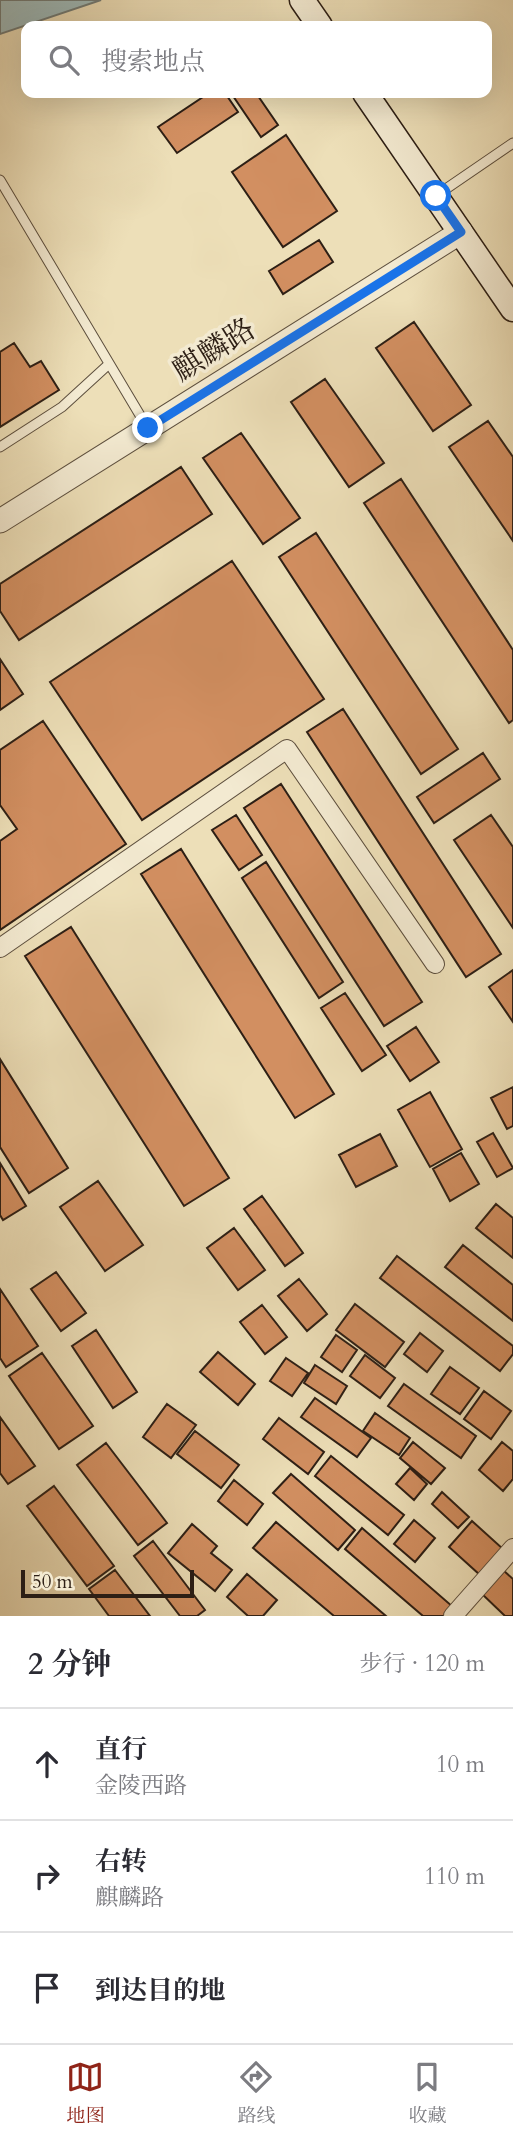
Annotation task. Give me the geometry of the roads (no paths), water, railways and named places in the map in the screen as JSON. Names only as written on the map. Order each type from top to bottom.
[{"type":"main road","points":[[302,0],[317,21]]},
{"type":"main road","points":[[368,98],[513,309]]},
{"type":"street","name":"麒麟路","points":[[0,521],[461,232]]},
{"type":"street","points":[[0,948],[287,749],[435,964]]},
{"type":"street","points":[[453,1616],[513,1548]]},
{"type":"lane","points":[[436,196],[513,142]]},
{"type":"lane","points":[[0,180],[148,428]]},
{"type":"lane","points":[[0,446],[62,407],[110,364]]},
{"type":"water","points":[[0,0],[101,0],[39,21],[21,21],[21,27],[0,34]]}]
